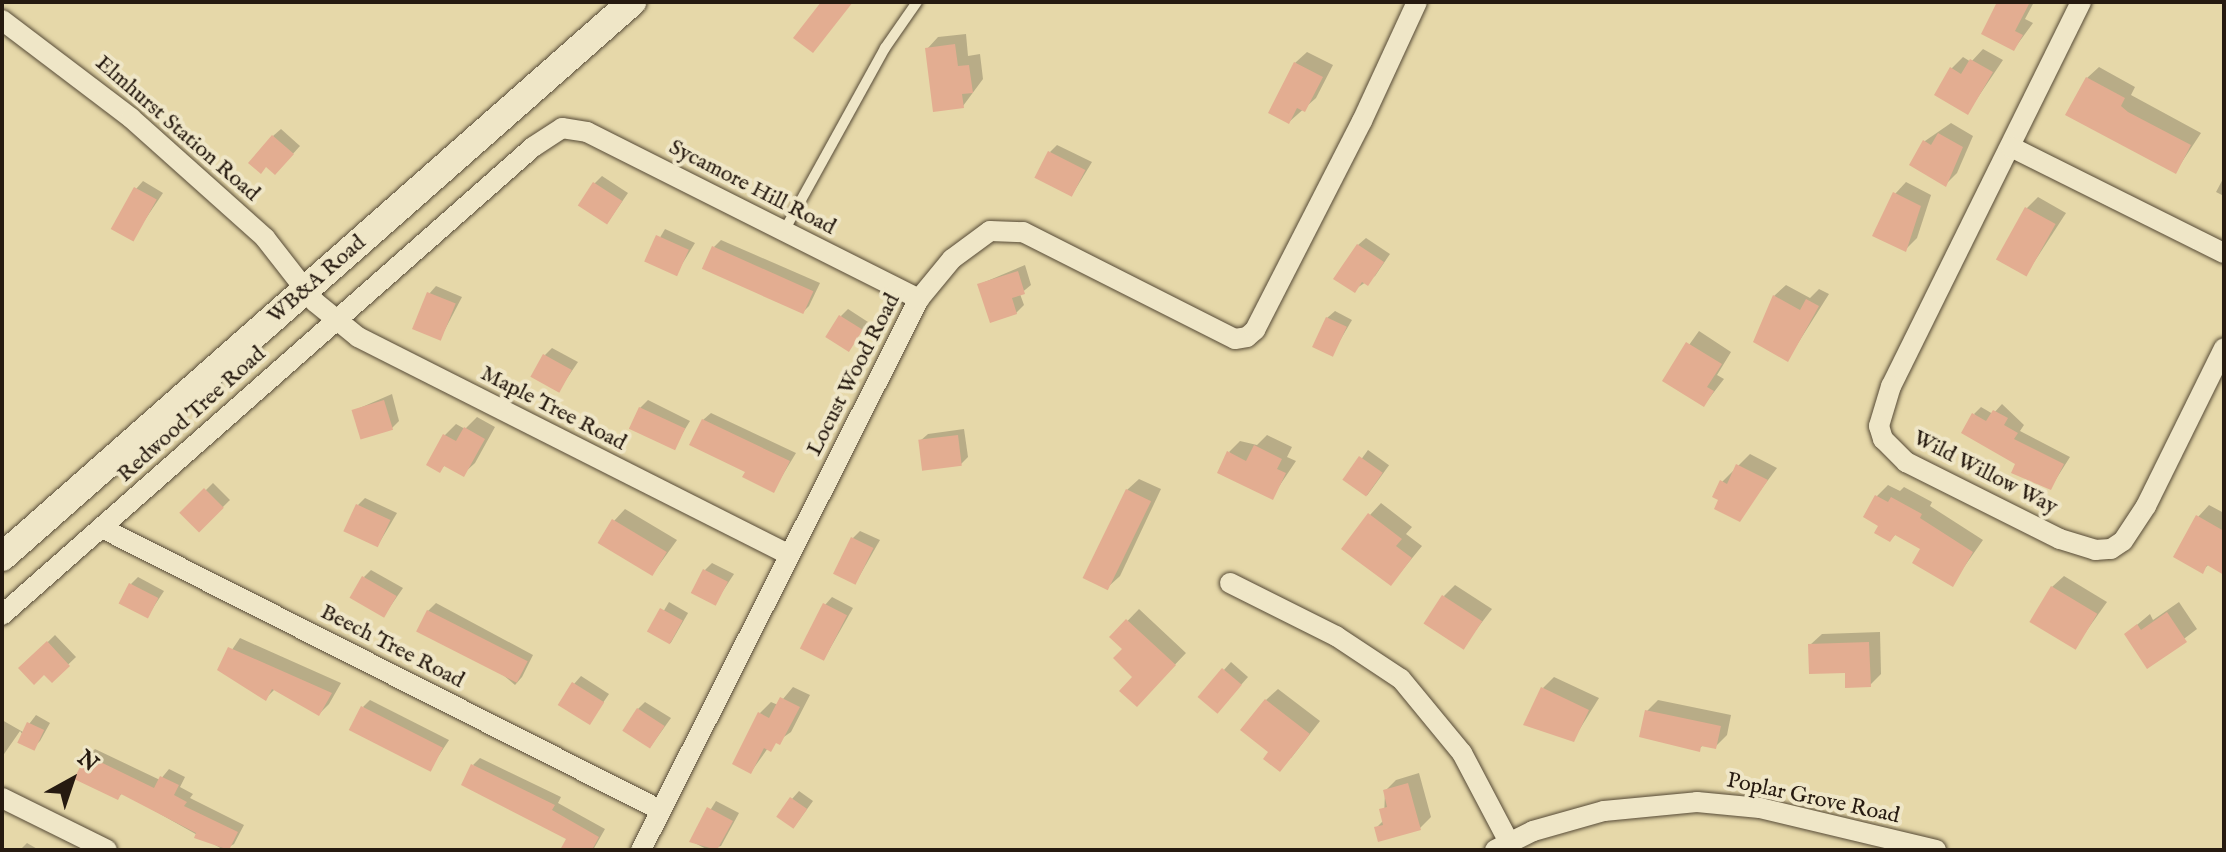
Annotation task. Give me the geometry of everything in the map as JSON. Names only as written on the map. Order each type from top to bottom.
[{"type":"street","name":"WB&A Road","points":[[2,557],[632,2]]},
{"type":"street","name":"Locust Wood Road","points":[[641,850],[919,299],[973,240],[1007,229],[1054,246],[1235,339],[1247,337],[1311,222],[1417,2]]},
{"type":"street","name":"Wild Willow Way","points":[[2081,2],[1883,407],[1879,427],[1891,452],[2060,539],[2095,550],[2111,549],[2123,541],[2146,506],[2224,348]]},
{"type":"street","name":"Elmhurst Station Road","points":[[2,20],[131,118],[265,238],[307,289]]},
{"type":"street","name":"Sycamore Hill Road","points":[[562,128],[587,132],[919,299]]},
{"type":"street","name":"Redwood Tree Road","points":[[2,615],[533,147],[562,128]]},
{"type":"street","points":[[2011,147],[2224,253]]},
{"type":"street","name":"Maple Tree Road","points":[[307,289],[335,321],[358,337],[789,555]]},
{"type":"street","name":"Beech Tree Road","points":[[102,528],[660,810]]},
{"type":"street","points":[[1230,583],[1336,636],[1401,679],[1462,753],[1502,846]]},
{"type":"street","points":[[2,798],[107,850]]},
{"type":"street","name":"Poplar Grove Road","points":[[1502,846],[1604,811],[1697,802],[1760,808],[1936,850]]},
{"type":"lane","points":[[784,231],[885,48],[917,2]]},
{"type":"building","points":[[821,2],[853,2],[813,53],[793,38]]},
{"type":"building","points":[[1997,2],[2030,2],[2015,31],[2023,35],[2014,51],[1981,34]]},
{"type":"building","points":[[955,44],[958,66],[969,65],[973,93],[962,94],[964,108],[933,112],[925,48]]},
{"type":"building","points":[[1970,59],[1993,72],[1968,115],[1934,95],[1950,67],[1961,74]]},
{"type":"building","points":[[1294,62],[1323,77],[1305,112],[1297,108],[1289,124],[1268,113]]},
{"type":"building","points":[[2086,77],[2125,98],[2121,106],[2128,112],[2191,145],[2176,174],[2065,115]]},
{"type":"building","points":[[1938,133],[1963,147],[1946,187],[1909,165],[1923,140],[1931,145]]},
{"type":"building","points":[[272,135],[294,154],[275,175],[266,167],[261,174],[248,163]]},
{"type":"building","points":[[1048,151],[1085,170],[1072,197],[1034,178]]},
{"type":"building","points":[[593,182],[622,201],[607,225],[578,205]]},
{"type":"building","points":[[134,187],[157,200],[133,242],[111,229]]},
{"type":"building","points":[[1893,192],[1921,206],[1906,252],[1872,236]]},
{"type":"building","points":[[2025,207],[2056,224],[2027,276],[1996,259]]},
{"type":"building","points":[[656,235],[689,250],[677,276],[644,261]]},
{"type":"building","points":[[1357,244],[1384,262],[1368,286],[1362,282],[1355,293],[1333,279]]},
{"type":"building","points":[[712,246],[813,291],[803,314],[702,269]]},
{"type":"building","points":[[1018,271],[1025,294],[1012,298],[1017,314],[990,323],[977,284]]},
{"type":"building","points":[[427,292],[456,304],[441,341],[412,329]]},
{"type":"building","points":[[1773,295],[1800,310],[1806,299],[1819,306],[1788,362],[1753,342]]},
{"type":"building","points":[[839,315],[863,330],[849,352],[825,337]]},
{"type":"building","points":[[1326,317],[1347,327],[1333,357],[1312,347]]},
{"type":"building","points":[[1686,342],[1722,364],[1707,387],[1714,391],[1704,407],[1662,381]]},
{"type":"building","points":[[543,354],[572,370],[559,393],[530,377]]},
{"type":"building","points":[[384,400],[393,430],[361,440],[351,410]]},
{"type":"building","points":[[639,407],[685,429],[675,450],[629,429]]},
{"type":"building","points":[[1993,410],[2008,418],[2004,425],[2018,433],[2014,439],[2064,464],[2051,490],[2011,473],[2015,464],[1961,433],[1972,413],[1986,421]]},
{"type":"building","points":[[702,419],[790,461],[774,493],[742,477],[745,472],[689,445]]},
{"type":"building","points":[[464,427],[485,439],[464,477],[444,466],[440,473],[426,465],[443,434],[456,441]]},
{"type":"building","points":[[958,435],[962,466],[922,471],[918,440]]},
{"type":"building","points":[[1254,445],[1282,459],[1277,469],[1286,473],[1273,500],[1217,473],[1227,451],[1246,461]]},
{"type":"building","points":[[1359,456],[1383,473],[1366,496],[1342,480]]},
{"type":"building","points":[[1736,464],[1768,480],[1740,522],[1714,509],[1718,500],[1712,497],[1720,480],[1727,484]]},
{"type":"building","points":[[204,488],[224,508],[199,533],[179,513]]},
{"type":"building","points":[[1126,489],[1151,501],[1108,590],[1083,578]]},
{"type":"building","points":[[1875,495],[1888,502],[1891,497],[1922,514],[1920,518],[1973,552],[1953,587],[1912,563],[1920,549],[1895,535],[1890,542],[1874,533],[1878,526],[1863,517]]},
{"type":"building","points":[[356,504],[390,520],[378,547],[343,531]]},
{"type":"building","points":[[1368,513],[1402,539],[1396,546],[1412,558],[1391,586],[1341,549]]},
{"type":"building","points":[[2196,515],[2224,531],[2224,575],[2207,565],[2203,574],[2173,557]]},
{"type":"building","points":[[612,519],[667,552],[652,576],[598,543]]},
{"type":"building","points":[[851,537],[873,548],[855,585],[833,574]]},
{"type":"building","points":[[703,569],[728,582],[716,606],[691,593]]},
{"type":"building","points":[[362,576],[397,596],[384,618],[350,598]]},
{"type":"building","points":[[129,583],[158,598],[148,618],[119,603]]},
{"type":"building","points":[[2051,586],[2097,614],[2076,650],[2029,622]]},
{"type":"building","points":[[1442,595],[1482,621],[1464,650],[1423,624]]},
{"type":"building","points":[[823,603],[847,615],[824,661],[800,648]]},
{"type":"building","points":[[660,608],[683,621],[670,644],[647,632]]},
{"type":"building","points":[[427,610],[528,661],[517,683],[416,631]]},
{"type":"building","points":[[2167,612],[2187,642],[2147,669],[2124,634],[2137,624],[2141,630]]},
{"type":"building","points":[[1126,619],[1176,665],[1137,707],[1119,691],[1132,677],[1113,658],[1122,649],[1109,637]]},
{"type":"building","points":[[47,641],[70,666],[52,683],[44,675],[34,685],[18,668]]},
{"type":"building","points":[[1869,642],[1871,687],[1845,688],[1845,673],[1809,674],[1808,644]]},
{"type":"building","points":[[228,647],[332,693],[319,716],[272,689],[266,701],[217,670]]},
{"type":"building","points":[[1222,668],[1242,685],[1217,714],[1198,697]]},
{"type":"building","points":[[572,682],[604,702],[590,725],[558,705]]},
{"type":"building","points":[[1541,687],[1589,710],[1574,742],[1523,725]]},
{"type":"building","points":[[780,697],[800,707],[780,745],[776,743],[771,752],[764,748],[751,774],[732,764],[758,712],[769,718]]},
{"type":"building","points":[[1265,699],[1310,734],[1280,772],[1263,759],[1268,752],[1240,730]]},
{"type":"building","points":[[361,706],[443,748],[431,772],[349,730]]},
{"type":"building","points":[[637,708],[665,726],[650,749],[622,731]]},
{"type":"building","points":[[1645,710],[1721,726],[1716,749],[1701,746],[1700,752],[1639,737]]},
{"type":"building","points":[[27,722],[44,730],[34,751],[17,743]]},
{"type":"building","points":[[86,755],[154,788],[160,776],[179,785],[174,795],[187,802],[184,806],[238,832],[229,850],[194,838],[196,833],[121,794],[118,800],[74,779]]},
{"type":"building","points":[[471,764],[555,805],[552,810],[599,837],[592,850],[560,850],[566,839],[461,785]]},
{"type":"building","points":[[1408,783],[1421,830],[1378,842],[1374,827],[1383,825],[1379,809],[1387,807],[1383,790]]},
{"type":"building","points":[[790,797],[807,809],[793,829],[776,817]]},
{"type":"building","points":[[707,807],[733,821],[717,850],[689,842]]}]
